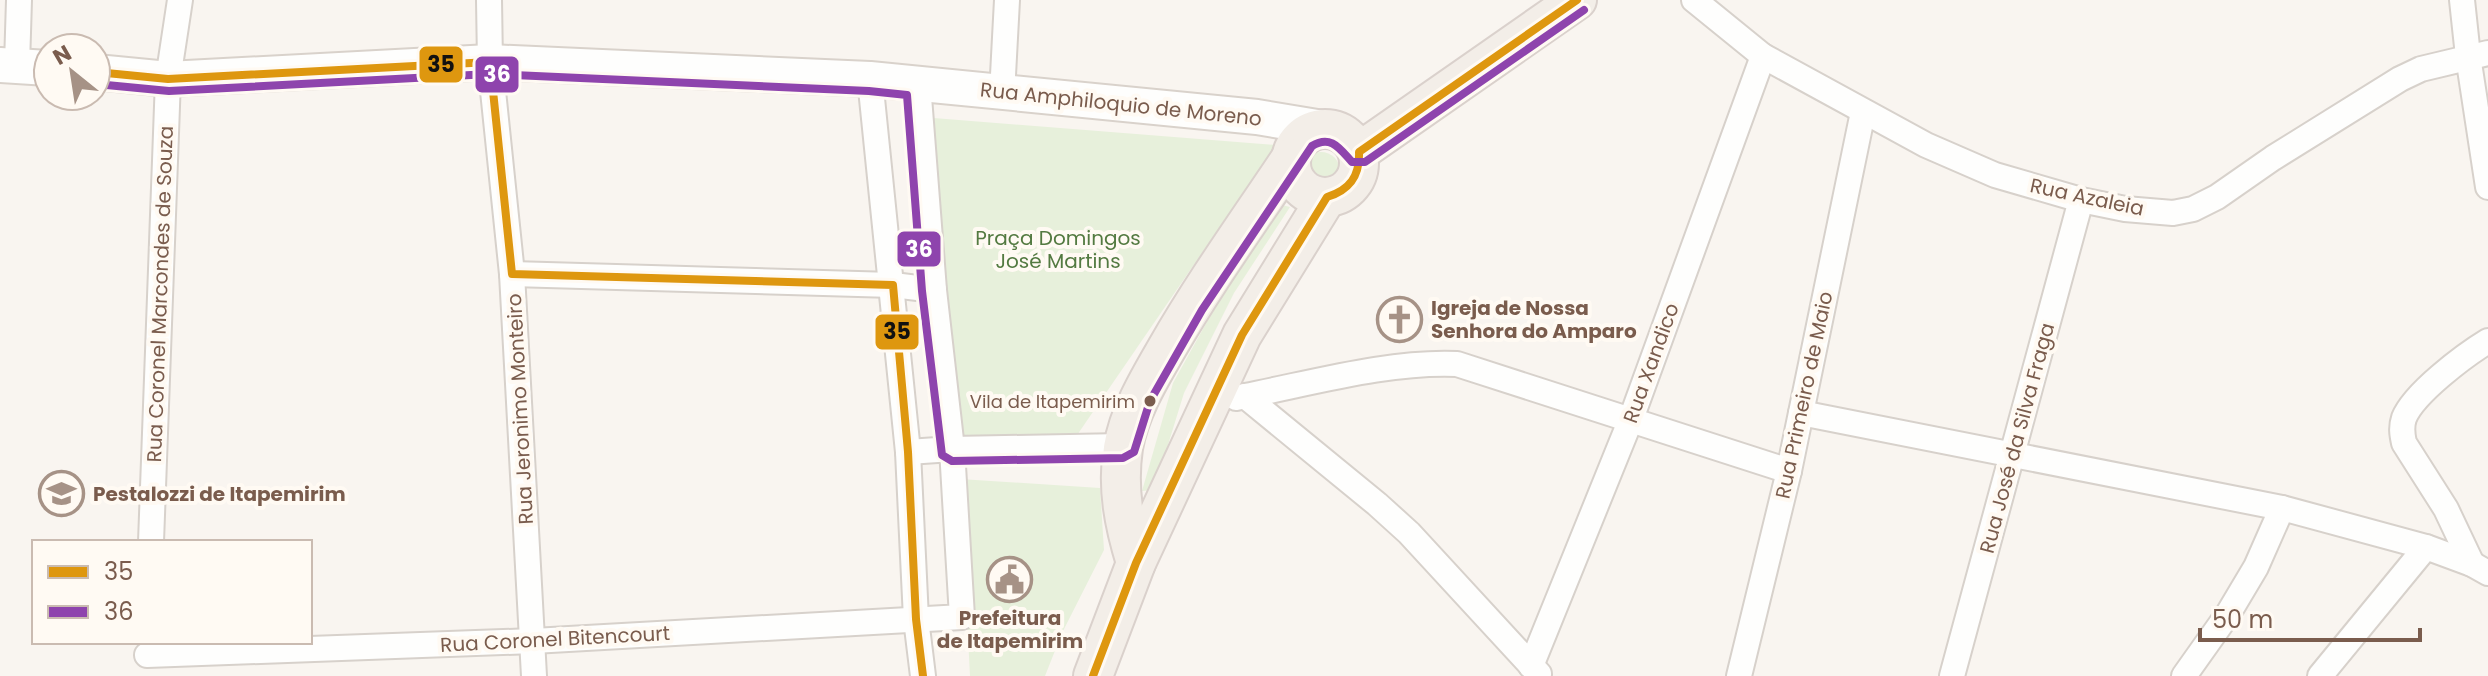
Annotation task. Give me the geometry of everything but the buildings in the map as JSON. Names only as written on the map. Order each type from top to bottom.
[{"type":"main road","points":[[1359,152],[1577,0]]},
{"type":"main road","points":[[112,74],[168,79],[490,62],[870,79]]},
{"type":"main road","name":"Rua Amphiloquio de Moreno","points":[[870,79],[1257,117],[1323,128]]},
{"type":"main road","points":[[1323,128],[1345,134],[1359,152],[1357,177],[1339,195],[1314,196],[1296,182],[1291,170],[1294,147],[1302,137],[1323,128]]},
{"type":"main road","points":[[1136,563],[1124,525],[1120,489],[1123,446],[1139,396],[1192,304],[1291,158]]},
{"type":"main road","points":[[1093,676],[1136,563],[1227,400],[1242,335],[1327,197]]},
{"type":"street","points":[[19,0],[22,66]]},
{"type":"street","name":"Rua Coronel Marcondes de Souza","points":[[151,540],[168,79],[180,0]]},
{"type":"street","name":"Rua Jeronimo Monteiro","points":[[489,0],[490,62],[512,274],[534,676]]},
{"type":"street","points":[[1002,94],[1007,0]]},
{"type":"street","name":"Rua Azaleia","points":[[1694,0],[1763,56],[1926,145],[1995,175],[2081,200],[2154,212],[2173,213],[2193,209],[2217,197],[2400,79],[2421,69],[2478,55]]},
{"type":"street","points":[[2462,0],[2478,55],[2488,187]]},
{"type":"street","name":"Rua Xandico","points":[[1536,671],[1763,56]]},
{"type":"street","points":[[870,79],[908,452],[916,619],[923,676]]},
{"type":"street","points":[[918,84],[934,290],[952,449]]},
{"type":"street","name":"Rua Primeiro de Maio","points":[[1739,676],[1789,471],[1863,112]]},
{"type":"street","name":"Rua José da Silva Fraga","points":[[1952,676],[2081,200]]},
{"type":"street","points":[[512,274],[893,285],[934,290]]},
{"type":"street","points":[[2480,569],[2401,434],[2402,421],[2408,410],[2449,367],[2488,341]]},
{"type":"street","points":[[1227,400],[1400,366],[1457,364],[1789,471]]},
{"type":"street","points":[[1227,400],[1377,504],[1409,533],[1536,671]]},
{"type":"street","points":[[1801,413],[2282,508],[2426,547],[2480,569]]},
{"type":"street","points":[[908,452],[1123,446]]},
{"type":"street","name":"Rua Coronel Bitencourt","points":[[147,658],[533,641],[962,617],[952,449]]},
{"type":"street","points":[[2184,676],[2228,614],[2256,567],[2282,508]]},
{"type":"street","points":[[2320,676],[2426,547]]},
{"type":"green space","name":"Praça Domingos José Martins","points":[[921,117],[1276,145],[1073,441],[954,441]]},
{"type":"green space","points":[[1321,152],[1334,158],[1340,171],[1334,184],[1321,190],[1308,184],[1302,171],[1308,158]]},
{"type":"green space","points":[[1278,204],[1290,207],[1234,293],[1184,393],[1154,490],[1142,491],[1173,383],[1259,228]]},
{"type":"green space","name":"Prefeitura de Itapemirim","points":[[960,479],[1100,488],[1104,550],[1062,633],[1045,676],[970,676]]},
{"type":"transit line","name":"35","points":[[1093,676],[1136,563],[1242,335],[1327,197],[1352,181],[1358,168],[1359,152],[1577,0]]},
{"type":"transit line","name":"36","points":[[112,86],[169,91],[490,74],[907,95],[922,291],[942,455],[952,461],[1123,458],[1134,452],[1150,401],[1202,310],[1312,146],[1330,142],[1352,162],[1365,162],[1584,10]]},
{"type":"transit line","name":"35","points":[[112,74],[168,79],[490,62],[512,274],[893,285],[908,452],[916,619],[923,676]]},
{"type":"place","name":"Igreja de Nossa Senhora do Amparo","points":[[1400,320]]},
{"type":"place","name":"Vila de Itapemirim","points":[[1150,401]]},
{"type":"place","name":"Pestalozzi de Itapemirim","points":[[62,494]]},
{"type":"place","name":"Prefeitura de Itapemirim","points":[[1010,579]]}]
